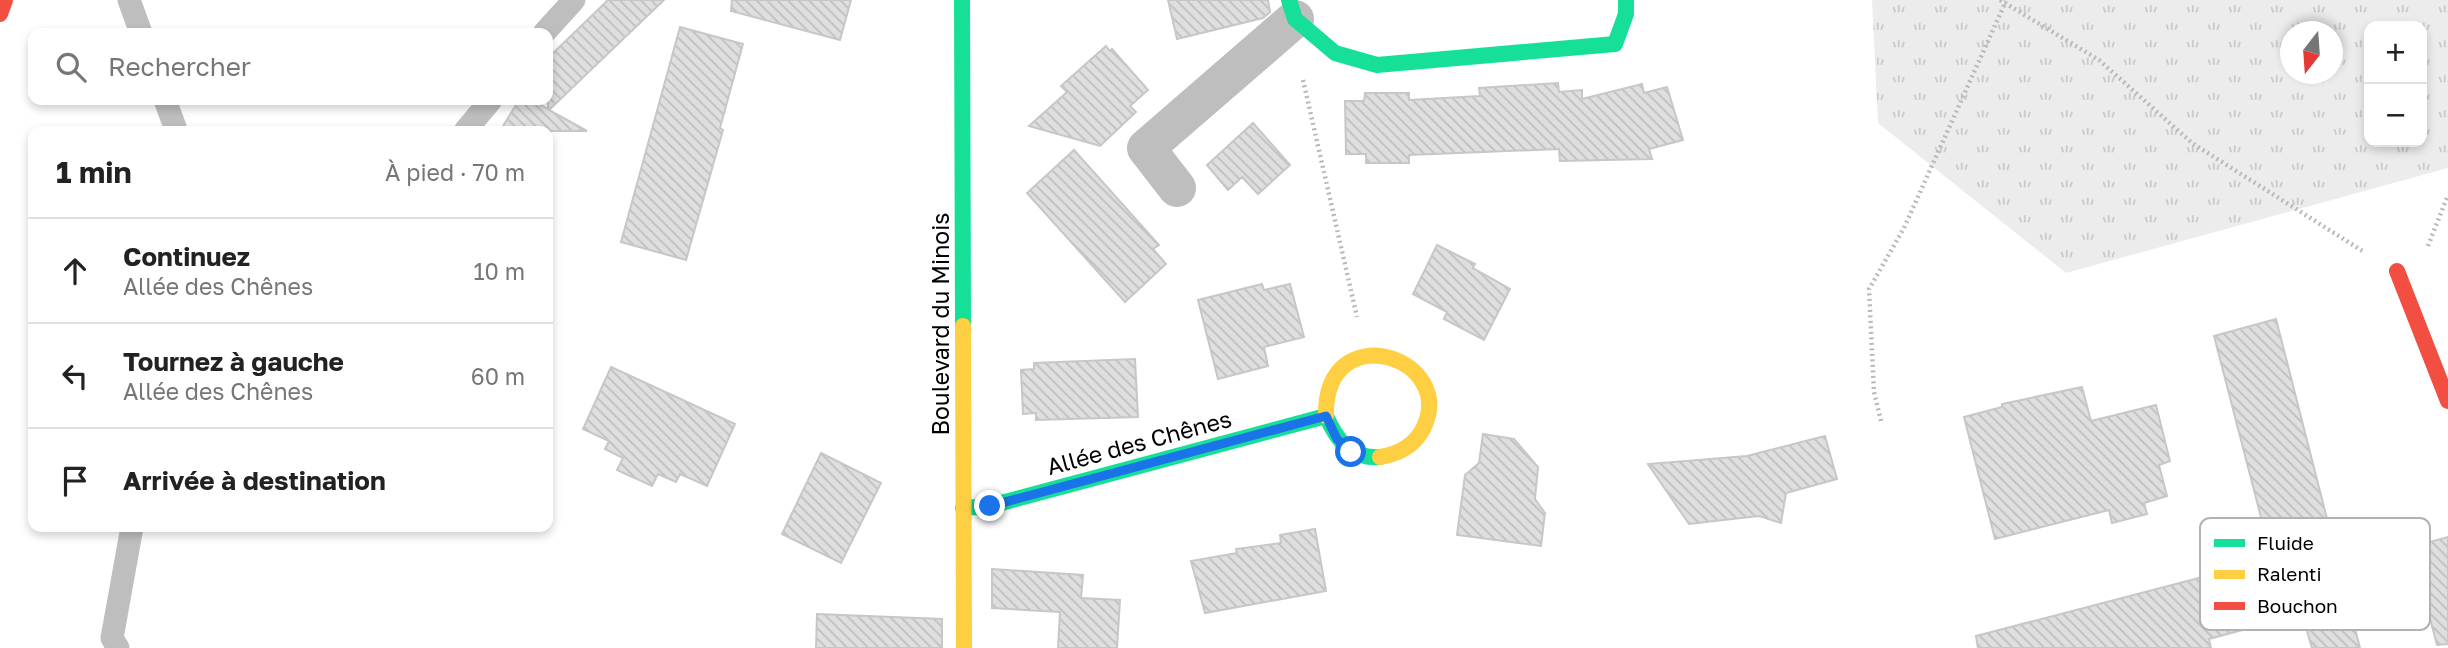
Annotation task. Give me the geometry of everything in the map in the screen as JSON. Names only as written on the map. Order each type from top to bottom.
[{"type":"street","points":[[0,14],[5,0]]},
{"type":"street","name":"Boulevard du Minois","points":[[962,0],[964,648]]},
{"type":"street","points":[[1177,188],[1146,148],[1292,9],[1335,53],[1377,65],[1615,44],[1626,14],[1626,0]]},
{"type":"street","points":[[2397,271],[2448,401]]},
{"type":"street","points":[[1379,354],[1409,364],[1427,386],[1430,412],[1417,441],[1394,456],[1373,458],[1351,452],[1337,439],[1326,416],[1328,389],[1335,375],[1344,366],[1366,355],[1379,354]]},
{"type":"street","name":"Allée des Chênes","points":[[962,508],[990,506],[1326,416]]},
{"type":"lane","points":[[129,0],[139,28]]},
{"type":"lane","points":[[549,28],[574,0]]},
{"type":"lane","points":[[167,105],[175,126]]},
{"type":"lane","points":[[469,126],[487,105]]},
{"type":"lane","points":[[118,648],[112,638],[131,532]]},
{"type":"path","points":[[1881,421],[1874,392],[1869,289],[1904,228],[2004,1],[2099,60],[2192,143],[2397,271],[2427,251],[2448,195]]},
{"type":"path","points":[[1292,9],[1304,86],[1366,355]]},
{"type":"green space","points":[[1872,0],[2448,0],[2448,168],[2066,273],[1878,123]]},
{"type":"building","points":[[608,0],[664,0],[549,110],[587,131],[553,131],[553,126],[503,126],[516,105],[541,105],[548,109],[548,105],[553,105],[553,53]]},
{"type":"building","points":[[732,0],[851,0],[840,40],[731,11]]},
{"type":"building","points":[[1168,0],[1268,0],[1270,12],[1263,18],[1177,39]]},
{"type":"building","points":[[680,27],[743,44],[720,128],[723,130],[686,260],[621,242]]},
{"type":"building","points":[[1106,46],[1110,51],[1112,49],[1148,90],[1130,106],[1136,112],[1100,146],[1029,126],[1067,92],[1061,86]]},
{"type":"building","points":[[1558,83],[1559,92],[1582,90],[1582,99],[1642,84],[1644,93],[1667,87],[1683,140],[1649,149],[1652,159],[1560,161],[1559,149],[1409,155],[1409,163],[1366,163],[1366,154],[1346,154],[1345,101],[1364,101],[1365,93],[1409,93],[1409,100],[1480,96],[1479,88]]},
{"type":"building","points":[[1253,123],[1290,165],[1258,194],[1242,177],[1228,190],[1207,165]]},
{"type":"building","points":[[1074,150],[1159,245],[1153,249],[1166,264],[1125,302],[1027,193]]},
{"type":"building","points":[[1437,245],[1475,264],[1473,268],[1510,289],[1484,340],[1444,319],[1447,312],[1413,294]]},
{"type":"building","points":[[1262,284],[1264,290],[1290,284],[1304,337],[1264,347],[1268,366],[1218,379],[1198,300]]},
{"type":"building","points":[[2276,319],[2327,518],[2261,518],[2214,336]]},
{"type":"building","points":[[1135,359],[1138,417],[1036,420],[1036,413],[1023,414],[1021,370],[1034,369],[1034,363]]},
{"type":"building","points":[[611,367],[735,424],[707,486],[680,474],[676,482],[658,474],[652,486],[617,470],[623,458],[605,449],[609,441],[583,429]]},
{"type":"building","points":[[2082,387],[2091,421],[2156,405],[2170,461],[2159,465],[2167,496],[2144,503],[2147,514],[2112,523],[2109,510],[1995,539],[1964,417],[2002,407],[2002,404]]},
{"type":"building","points":[[1483,434],[1514,439],[1538,467],[1535,499],[1545,513],[1541,546],[1457,535],[1465,475],[1479,463]]},
{"type":"building","points":[[1825,436],[1837,479],[1786,493],[1781,523],[1759,516],[1689,524],[1648,464],[1747,456]]},
{"type":"building","points":[[821,453],[881,483],[841,563],[782,534]]},
{"type":"building","points":[[1315,529],[1326,591],[1205,613],[1191,561],[1237,553],[1236,549],[1281,543],[1280,535]]},
{"type":"building","points":[[2448,537],[2448,644],[2437,645],[2430,619],[2430,542]]},
{"type":"building","points":[[992,569],[1083,575],[1081,598],[1120,600],[1117,648],[1058,648],[1060,612],[992,608]]},
{"type":"building","points":[[2200,578],[2200,630],[2242,630],[2209,639],[2211,648],[1978,648],[1976,636]]},
{"type":"building","points":[[817,614],[942,619],[942,648],[816,648]]},
{"type":"building","points":[[2307,630],[2355,630],[2360,648],[2312,648]]},
{"type":"traffic: fast","points":[[962,0],[963,326]]},
{"type":"traffic: fast","points":[[1289,0],[1295,19],[1335,53],[1377,65],[1615,44],[1626,14],[1626,0]]},
{"type":"traffic: fast","points":[[963,508],[990,506],[1326,416],[1346,446],[1360,455],[1380,457]]},
{"type":"traffic: slow","points":[[963,326],[964,648]]},
{"type":"traffic: slow","points":[[1326,416],[1331,384],[1345,365],[1365,356],[1387,357],[1408,366],[1423,382],[1429,404],[1423,429],[1405,448],[1380,457]]},
{"type":"traffic: jam","points":[[0,14],[5,0]]},
{"type":"traffic: jam","points":[[2397,271],[2448,401]]},
{"type":"route","points":[[990,506],[1326,416],[1337,439],[1351,452]]}]
